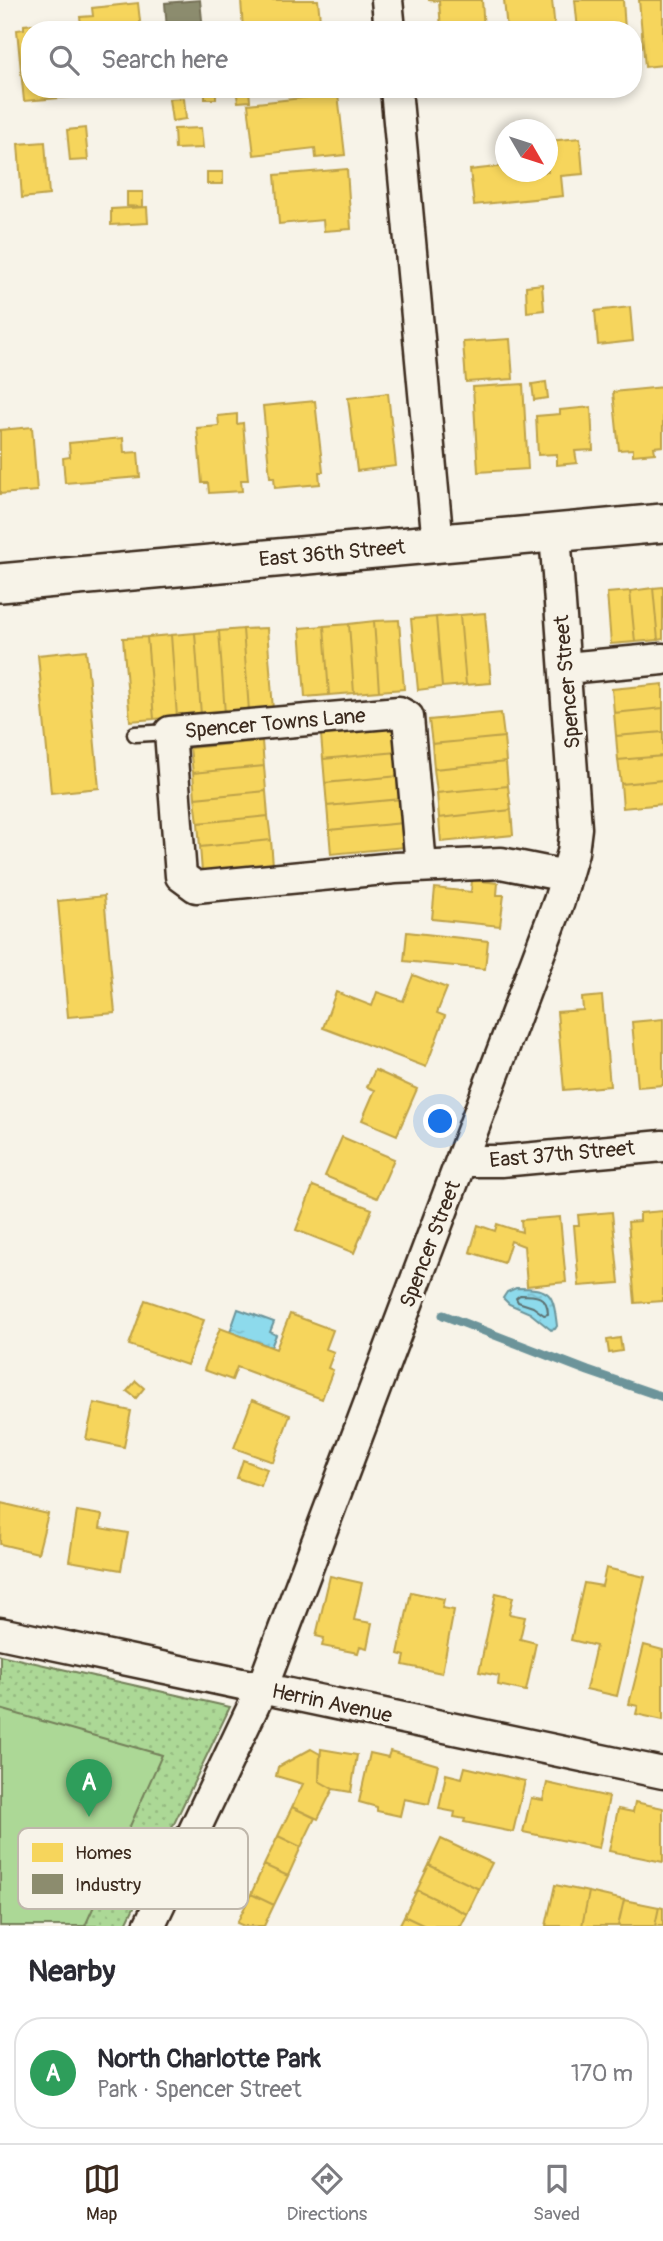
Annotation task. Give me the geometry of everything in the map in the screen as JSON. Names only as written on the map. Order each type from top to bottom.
[{"type":"street","points":[[387,0],[389,21]]},
{"type":"street","points":[[397,98],[438,544]]},
{"type":"street","name":"East 36th Street","points":[[0,583],[663,523]]},
{"type":"street","name":"Spencer Street","points":[[196,1828],[262,1688],[461,1161],[573,852],[576,828],[555,533]]},
{"type":"street","points":[[566,668],[663,659]]},
{"type":"street","name":"Spencer Towns Lane","points":[[421,866],[408,717],[399,712],[170,732],[181,876],[196,887],[421,866],[501,863],[566,876]]},
{"type":"street","name":"East 37th Street","points":[[461,1161],[502,1161],[663,1146]]},
{"type":"street","name":"Herrin Avenue","points":[[0,1633],[663,1773]]},
{"type":"street","name":"Spencer Street","points":[[149,1926],[157,1909]]},
{"type":"lane","points":[[135,734],[170,732]]},
{"type":"green space","points":[[0,1655],[230,1707],[172,1828],[18,1828],[18,1909],[133,1909],[125,1926],[0,1926]]},
{"type":"green space","points":[[0,1709],[162,1755],[129,1828],[18,1828],[18,1909],[93,1909],[85,1926],[0,1926]]},
{"type":"water","points":[[516,1288],[537,1289],[548,1294],[554,1306],[557,1326],[555,1329],[551,1330],[530,1313],[509,1304],[503,1298],[507,1292]]},
{"type":"water","points":[[238,1309],[274,1322],[270,1332],[276,1335],[271,1347],[230,1332]]},
{"type":"building: Homes","points":[[241,0],[318,0],[320,21],[242,21]]},
{"type":"building: Homes","points":[[428,0],[482,0],[483,21],[440,21],[439,1]]},
{"type":"building: Homes","points":[[504,0],[552,0],[554,21],[506,21]]},
{"type":"building: Homes","points":[[575,0],[623,0],[624,21],[577,21]]},
{"type":"building: Homes","points":[[639,0],[663,0],[663,65],[645,67]]},
{"type":"building: Homes","points":[[138,3],[140,21],[81,21],[80,17],[93,16],[92,8]]},
{"type":"building: Homes","points":[[21,29],[21,71],[17,30]]},
{"type":"building: Homes","points":[[24,98],[59,98],[24,101]]},
{"type":"building: Homes","points":[[184,98],[186,119],[172,121],[169,99]]},
{"type":"building: Homes","points":[[237,98],[250,98],[250,101],[238,102]]},
{"type":"building: Homes","points":[[302,98],[338,98],[345,155],[316,158],[315,148],[254,155],[248,104]]},
{"type":"building: Homes","points":[[85,128],[88,160],[70,161],[67,130]]},
{"type":"building: Homes","points":[[201,128],[203,148],[175,149],[174,129]]},
{"type":"building: Homes","points":[[580,138],[583,174],[561,176],[563,196],[474,205],[470,170],[495,167],[495,182],[558,182],[558,140]]},
{"type":"building: Homes","points":[[45,142],[49,195],[22,198],[18,144]]},
{"type":"building: Homes","points":[[347,169],[351,229],[324,231],[323,220],[279,224],[275,175]]},
{"type":"building: Homes","points":[[207,172],[223,172],[223,184],[207,184]]},
{"type":"building: Homes","points":[[127,192],[143,192],[143,207],[127,206]]},
{"type":"building: Homes","points":[[147,207],[148,223],[111,225],[111,209]]},
{"type":"building: Homes","points":[[542,284],[544,310],[527,312],[526,286]]},
{"type":"building: Homes","points":[[630,307],[633,341],[598,345],[595,311]]},
{"type":"building: Homes","points":[[510,339],[513,379],[466,382],[463,342]]},
{"type":"building: Homes","points":[[546,382],[548,398],[534,400],[532,384]]},
{"type":"building: Homes","points":[[523,384],[528,469],[478,472],[473,387]]},
{"type":"building: Homes","points":[[663,387],[663,446],[654,447],[655,453],[633,455],[633,449],[619,450],[613,392]]},
{"type":"building: Homes","points":[[388,393],[396,466],[357,471],[348,398]]},
{"type":"building: Homes","points":[[315,401],[323,472],[319,472],[320,484],[275,488],[274,477],[270,477],[263,406]]},
{"type":"building: Homes","points":[[591,407],[593,450],[575,451],[577,463],[557,465],[557,454],[538,455],[536,416]]},
{"type":"building: Homes","points":[[237,414],[237,424],[243,423],[248,480],[241,480],[242,491],[209,493],[208,483],[202,483],[197,428],[219,426],[218,416]]},
{"type":"building: Homes","points":[[32,427],[37,491],[0,494],[0,430]]},
{"type":"building: Homes","points":[[123,438],[124,453],[138,452],[140,477],[65,483],[63,458],[70,457],[69,443]]},
{"type":"building: Homes","points":[[663,587],[663,639],[658,640],[653,588]]},
{"type":"building: Homes","points":[[653,588],[658,640],[635,642],[630,591]]},
{"type":"building: Homes","points":[[630,591],[635,642],[611,644],[607,593]]},
{"type":"building: Homes","points":[[485,613],[491,683],[466,685],[460,615]]},
{"type":"building: Homes","points":[[460,615],[466,685],[442,687],[436,617]]},
{"type":"building: Homes","points":[[436,617],[442,687],[418,690],[411,619]]},
{"type":"building: Homes","points":[[399,620],[404,689],[379,691],[374,621]]},
{"type":"building: Homes","points":[[374,621],[379,691],[354,693],[349,624]]},
{"type":"building: Homes","points":[[349,624],[354,693],[329,695],[324,626]]},
{"type":"building: Homes","points":[[324,626],[329,695],[305,697],[300,628]]},
{"type":"building: Homes","points":[[267,628],[273,710],[249,711],[243,629]]},
{"type":"building: Homes","points":[[243,629],[249,711],[225,714],[219,631]]},
{"type":"building: Homes","points":[[219,631],[225,714],[201,715],[195,633]]},
{"type":"building: Homes","points":[[195,633],[201,715],[177,717],[171,635]]},
{"type":"building: Homes","points":[[171,635],[177,717],[154,719],[147,637]]},
{"type":"building: Homes","points":[[147,637],[154,719],[130,721],[123,638]]},
{"type":"building: Homes","points":[[86,650],[99,788],[51,793],[38,655]]},
{"type":"building: Homes","points":[[663,684],[663,708],[614,713],[612,689]]},
{"type":"building: Homes","points":[[663,708],[663,732],[616,736],[614,713]]},
{"type":"building: Homes","points":[[501,713],[504,737],[432,744],[429,720]]},
{"type":"building: Homes","points":[[395,728],[397,752],[323,759],[321,735]]},
{"type":"building: Homes","points":[[663,732],[663,756],[618,760],[616,736]]},
{"type":"building: Homes","points":[[504,737],[506,762],[434,769],[432,744]]},
{"type":"building: Homes","points":[[262,741],[264,766],[193,773],[190,748]]},
{"type":"building: Homes","points":[[397,752],[399,776],[325,783],[323,759]]},
{"type":"building: Homes","points":[[663,756],[663,780],[621,784],[618,760]]},
{"type":"building: Homes","points":[[506,762],[508,786],[437,793],[434,769]]},
{"type":"building: Homes","points":[[264,766],[266,791],[195,798],[193,773]]},
{"type":"building: Homes","points":[[399,776],[401,799],[327,806],[325,783]]},
{"type":"building: Homes","points":[[663,780],[663,804],[623,808],[621,784]]},
{"type":"building: Homes","points":[[508,786],[511,810],[439,818],[437,793]]},
{"type":"building: Homes","points":[[266,791],[268,816],[198,823],[195,798]]},
{"type":"building: Homes","points":[[401,799],[403,823],[329,830],[327,806]]},
{"type":"building: Homes","points":[[511,810],[513,835],[441,842],[439,818]]},
{"type":"building: Homes","points":[[268,816],[271,840],[200,847],[198,823]]},
{"type":"building: Homes","points":[[403,823],[405,847],[331,854],[329,830]]},
{"type":"building: Homes","points":[[271,840],[273,865],[202,872],[200,847]]},
{"type":"building: Homes","points":[[472,880],[498,883],[497,895],[504,895],[500,926],[432,919],[435,888],[471,892]]},
{"type":"building: Homes","points":[[104,896],[115,1013],[68,1017],[58,901]]},
{"type":"building: Homes","points":[[407,932],[488,941],[485,969],[404,961]]},
{"type":"building: Homes","points":[[413,975],[447,988],[437,1013],[445,1016],[426,1067],[323,1028],[336,992],[372,1006],[377,992],[403,1001]]},
{"type":"building: Homes","points":[[602,996],[610,1086],[564,1090],[557,1012],[583,1010],[582,998]]},
{"type":"building: Homes","points":[[663,1019],[663,1085],[638,1087],[632,1022]]},
{"type":"building: Homes","points":[[375,1070],[417,1089],[397,1135],[362,1120],[375,1090],[367,1087]]},
{"type":"building: Homes","points":[[342,1137],[394,1159],[377,1198],[325,1176]]},
{"type":"building: Homes","points":[[313,1186],[372,1209],[354,1253],[296,1230]]},
{"type":"building: Homes","points":[[663,1211],[663,1301],[635,1303],[628,1222],[640,1221],[640,1213]]},
{"type":"building: Homes","points":[[612,1212],[619,1283],[579,1286],[574,1225],[579,1225],[578,1215]]},
{"type":"building: Homes","points":[[560,1217],[566,1282],[527,1286],[524,1246],[511,1241],[504,1263],[470,1252],[478,1225],[495,1231],[497,1224],[522,1232],[521,1220]]},
{"type":"building: Homes","points":[[145,1300],[204,1320],[187,1365],[129,1345]]},
{"type":"building: Homes","points":[[290,1314],[333,1330],[326,1349],[334,1352],[328,1368],[333,1370],[322,1399],[237,1367],[232,1380],[204,1370],[220,1328],[276,1349]]},
{"type":"building: Homes","points":[[620,1338],[622,1351],[609,1353],[607,1340]]},
{"type":"building: Homes","points":[[136,1381],[144,1388],[136,1398],[127,1391]]},
{"type":"building: Homes","points":[[252,1400],[290,1415],[273,1462],[234,1448]]},
{"type":"building: Homes","points":[[94,1403],[131,1411],[124,1447],[86,1439]]},
{"type":"building: Homes","points":[[243,1460],[267,1469],[261,1486],[237,1478]]},
{"type":"building: Homes","points":[[1,1503],[48,1514],[38,1553],[0,1544]]},
{"type":"building: Homes","points":[[77,1511],[102,1515],[100,1528],[128,1533],[121,1570],[69,1561]]},
{"type":"building: Homes","points":[[606,1568],[645,1577],[617,1696],[586,1689],[596,1646],[571,1640],[584,1583],[602,1586]]},
{"type":"building: Homes","points":[[330,1576],[362,1583],[354,1620],[372,1623],[367,1648],[360,1646],[358,1653],[322,1646],[324,1638],[316,1636]]},
{"type":"building: Homes","points":[[411,1592],[444,1599],[442,1608],[454,1610],[442,1673],[403,1665],[405,1656],[398,1654]]},
{"type":"building: Homes","points":[[496,1593],[513,1597],[509,1614],[525,1617],[520,1639],[536,1643],[526,1691],[498,1685],[499,1676],[479,1672]]},
{"type":"building: Homes","points":[[644,1645],[663,1650],[663,1720],[636,1714],[638,1706],[629,1704]]},
{"type":"building: Homes","points":[[311,1749],[320,1754],[319,1781],[333,1789],[318,1819],[292,1807],[303,1784],[276,1776],[278,1767]]},
{"type":"building: Homes","points":[[321,1749],[357,1755],[351,1792],[333,1789],[319,1781]]},
{"type":"building: Homes","points":[[390,1751],[438,1765],[429,1804],[404,1799],[400,1816],[377,1811],[377,1807],[359,1802],[370,1753],[388,1757]]},
{"type":"building: Homes","points":[[465,1767],[525,1781],[513,1832],[464,1822],[465,1819],[454,1817],[455,1812],[439,1809],[446,1774],[462,1778]]},
{"type":"building: Homes","points":[[547,1783],[609,1797],[599,1848],[523,1832],[531,1798],[543,1800]]},
{"type":"building: Homes","points":[[635,1802],[663,1808],[663,1862],[609,1851],[618,1809],[633,1812]]},
{"type":"building: Homes","points":[[292,1807],[315,1818],[301,1847],[278,1836]]},
{"type":"building: Homes","points":[[278,1836],[301,1847],[288,1876],[264,1865]]},
{"type":"building: Homes","points":[[441,1839],[492,1863],[479,1889],[429,1865]]},
{"type":"building: Homes","points":[[264,1865],[288,1876],[274,1905],[251,1894]]},
{"type":"building: Homes","points":[[429,1865],[479,1889],[467,1914],[417,1890]]},
{"type":"building: Homes","points":[[555,1885],[589,1892],[582,1926],[546,1926]]},
{"type":"building: Homes","points":[[417,1890],[467,1914],[461,1926],[425,1926],[404,1916]]},
{"type":"building: Homes","points":[[589,1892],[624,1900],[618,1926],[582,1926]]},
{"type":"building: Homes","points":[[251,1894],[274,1905],[264,1926],[244,1926],[237,1923],[244,1909],[248,1909]]},
{"type":"building: Homes","points":[[624,1900],[659,1907],[655,1926],[618,1926]]},
{"type":"building: Homes","points":[[659,1907],[663,1908],[663,1926],[655,1926]]},
{"type":"building: Homes","points":[[404,1916],[425,1926],[399,1926]]},
{"type":"building: Industry","points":[[200,0],[202,21],[166,21],[165,3]]},
{"type":"waterway","points":[[443,1315],[663,1397]]},
{"type":"place","name":"North Charlotte Park","points":[[89,1817]]}]
